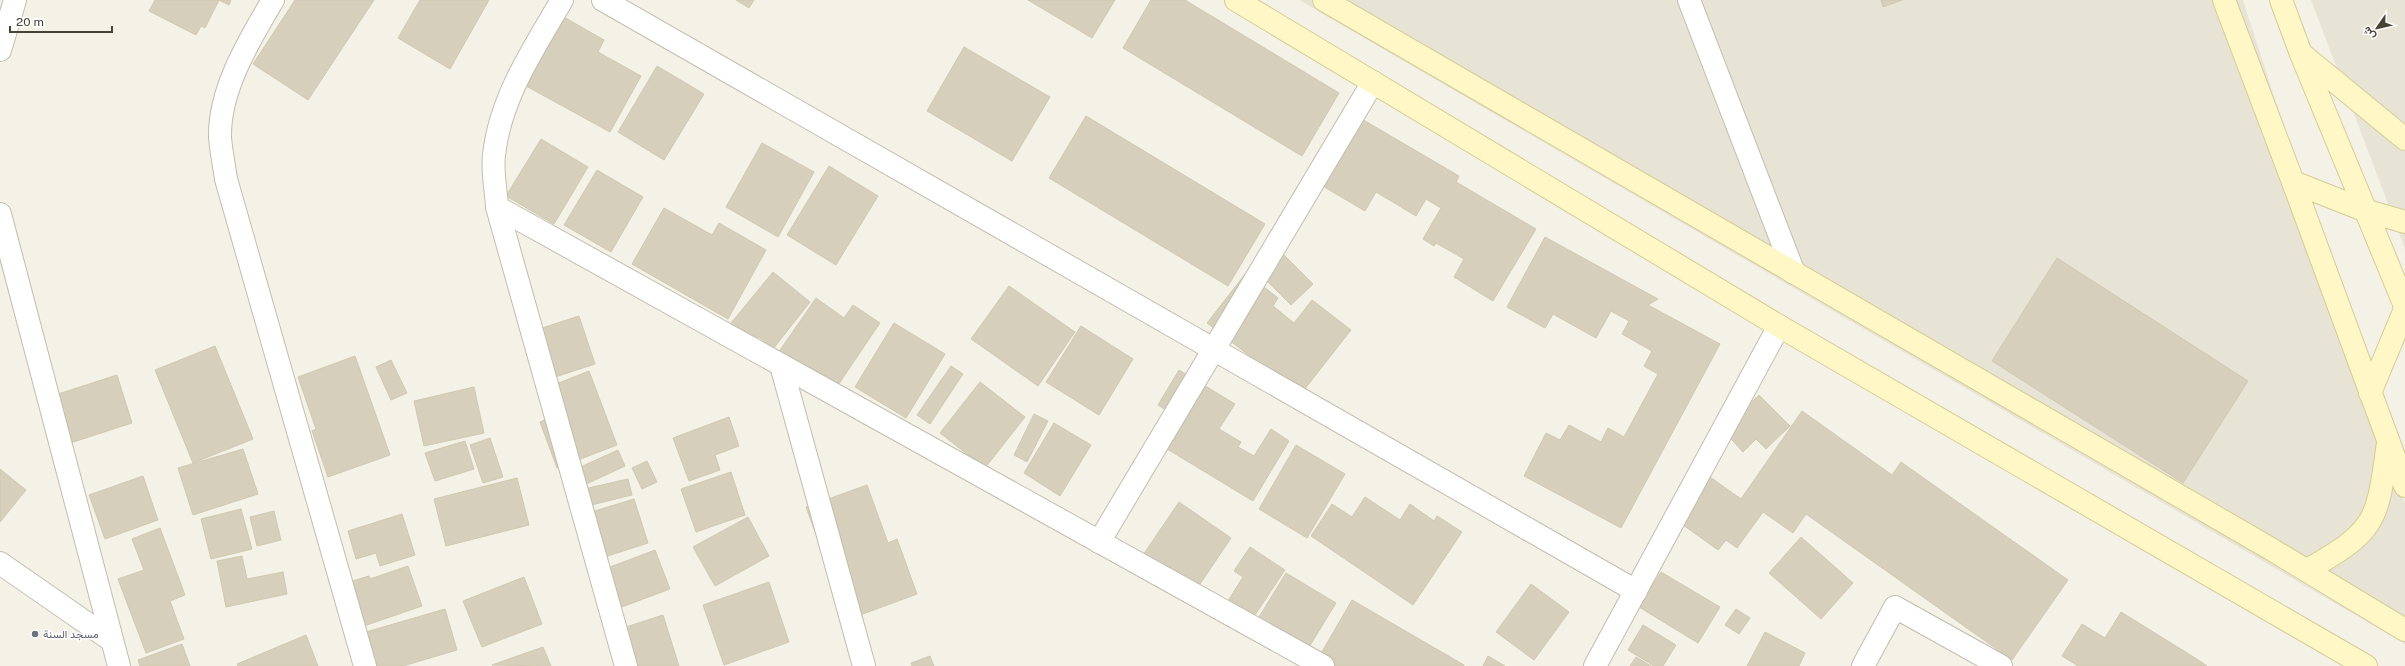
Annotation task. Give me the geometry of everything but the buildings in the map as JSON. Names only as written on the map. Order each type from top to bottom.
[{"type":"main road","points":[[1236,0],[1779,326],[2366,666]]},
{"type":"main road","points":[[1324,0],[2307,570],[2405,630]]},
{"type":"main road","points":[[2224,0],[2405,486]]},
{"type":"main road","points":[[2281,0],[2301,54],[2405,308],[2370,393]]},
{"type":"main road","points":[[2301,54],[2405,139]]},
{"type":"main road","points":[[2293,182],[2364,210],[2405,222]]},
{"type":"main road","points":[[2307,570],[2353,542],[2371,521],[2381,494],[2388,440]]},
{"type":"street","points":[[0,50],[15,0]]},
{"type":"street","points":[[273,0],[248,43],[227,93],[220,136],[226,179],[364,666]]},
{"type":"street","points":[[562,0],[524,64],[502,116],[493,156],[497,207],[626,666]]},
{"type":"street","points":[[603,0],[1636,591]]},
{"type":"street","points":[[1689,0],[1794,273]]},
{"type":"street","points":[[1099,542],[1373,82]]},
{"type":"street","points":[[497,207],[1323,666]]},
{"type":"street","points":[[0,214],[4,245],[119,666]]},
{"type":"street","points":[[1595,666],[1779,326]]},
{"type":"street","points":[[781,365],[864,666]]},
{"type":"street","points":[[0,563],[111,640]]},
{"type":"street","points":[[1863,666],[1895,607],[2001,666]]},
{"type":"shaded area","points":[[1299,0],[2243,0],[2405,503],[2405,644]]},
{"type":"shaded area","points":[[2311,0],[2405,0],[2405,249]]},
{"type":"place","name":"مسجد السنة","points":[[35,634]]}]
